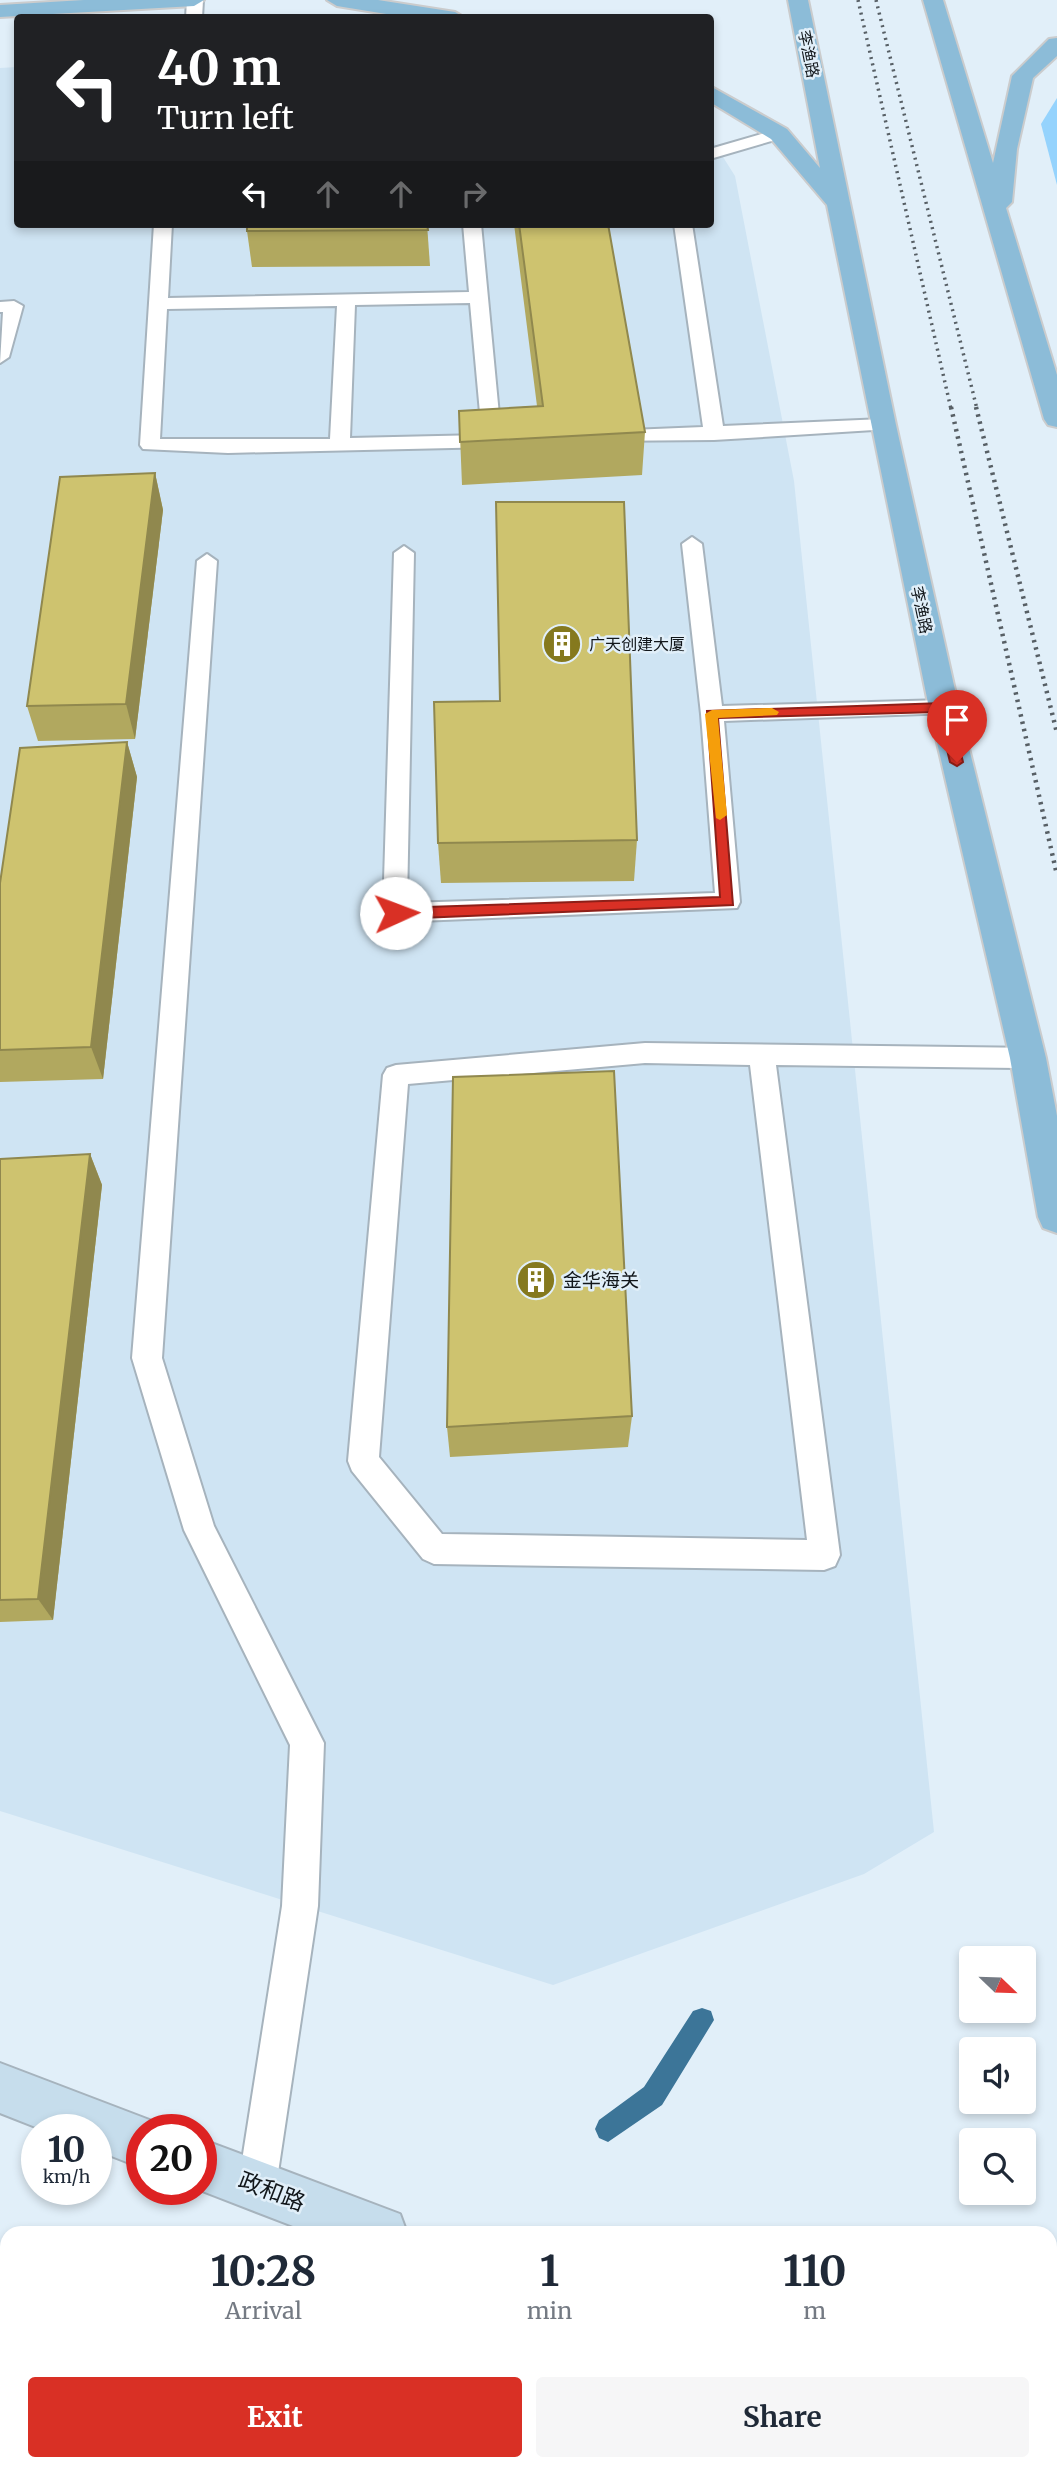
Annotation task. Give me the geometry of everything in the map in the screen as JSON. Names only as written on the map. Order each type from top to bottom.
[{"type":"main road","points":[[0,11],[195,0]]},
{"type":"main road","points":[[337,0],[429,14]]},
{"type":"main road","name":"李渔路","points":[[798,0],[883,425],[944,708],[1028,1058],[1057,1217]]},
{"type":"main road","points":[[933,0],[1057,419]]},
{"type":"main road","points":[[998,218],[1006,149],[1023,76],[1057,44]]},
{"type":"main road","points":[[714,94],[779,134],[838,203]]},
{"type":"street","points":[[0,2088],[126,2136]]},
{"type":"street","name":"政和路","points":[[217,2171],[363,2226]]},
{"type":"lane","points":[[714,153],[779,134]]},
{"type":"lane","points":[[163,228],[150,445],[340,446],[519,440]]},
{"type":"lane","points":[[472,228],[492,441]]},
{"type":"lane","points":[[683,228],[714,434]]},
{"type":"lane","points":[[158,304],[478,297]]},
{"type":"lane","points":[[340,446],[346,300]]},
{"type":"lane","points":[[0,307],[14,306],[0,357]]},
{"type":"lane","points":[[589,438],[883,425]]},
{"type":"lane","points":[[404,553],[396,913],[728,902],[712,714],[692,544]]},
{"type":"lane","points":[[207,561],[147,1358],[200,1530],[307,1743],[300,1906],[257,2186]]},
{"type":"lane","points":[[712,714],[944,708]]},
{"type":"lane","points":[[762,1054],[824,1555],[434,1549],[363,1461],[396,1075],[645,1053],[762,1054],[1028,1058]]},
{"type":"shaded area","points":[[14,67],[14,228],[714,228],[714,143],[735,176],[794,481],[934,1832],[864,1874],[553,1985],[0,1811],[0,68]]},
{"type":"shaded area","points":[[1057,98],[1057,185],[1041,124]]},
{"type":"building","points":[[247,228],[428,230],[247,231]]},
{"type":"building","points":[[520,228],[609,228],[645,432],[460,442],[459,411],[543,406]]},
{"type":"building","points":[[155,473],[126,704],[27,706],[60,477]]},
{"type":"building","name":"广天创建大厦","points":[[496,502],[624,502],[637,840],[438,843],[434,702],[500,701]]},
{"type":"building","points":[[127,742],[91,1047],[0,1050],[0,883],[20,748]]},
{"type":"building","name":"金华海关","points":[[614,1071],[632,1416],[447,1427],[453,1077]]},
{"type":"building","points":[[90,1154],[38,1599],[0,1600],[0,1159]]},
{"type":"waterway","points":[[608,2129],[653,2096],[702,2020]]},
{"type":"railway","points":[[858,0],[951,409]]},
{"type":"railway","points":[[876,0],[977,409]]},
{"type":"railway","points":[[951,407],[1057,875]]},
{"type":"railway","points":[[976,407],[1057,733]]},
{"type":"slow traffic","points":[[720,815],[712,714],[772,712]]},
{"type":"place","name":"广天创建大厦","points":[[562,644]]},
{"type":"place","name":"金华海关","points":[[536,1280]]},
{"type":"route","points":[[396,913],[728,902],[712,714],[944,708],[957,762]]}]
